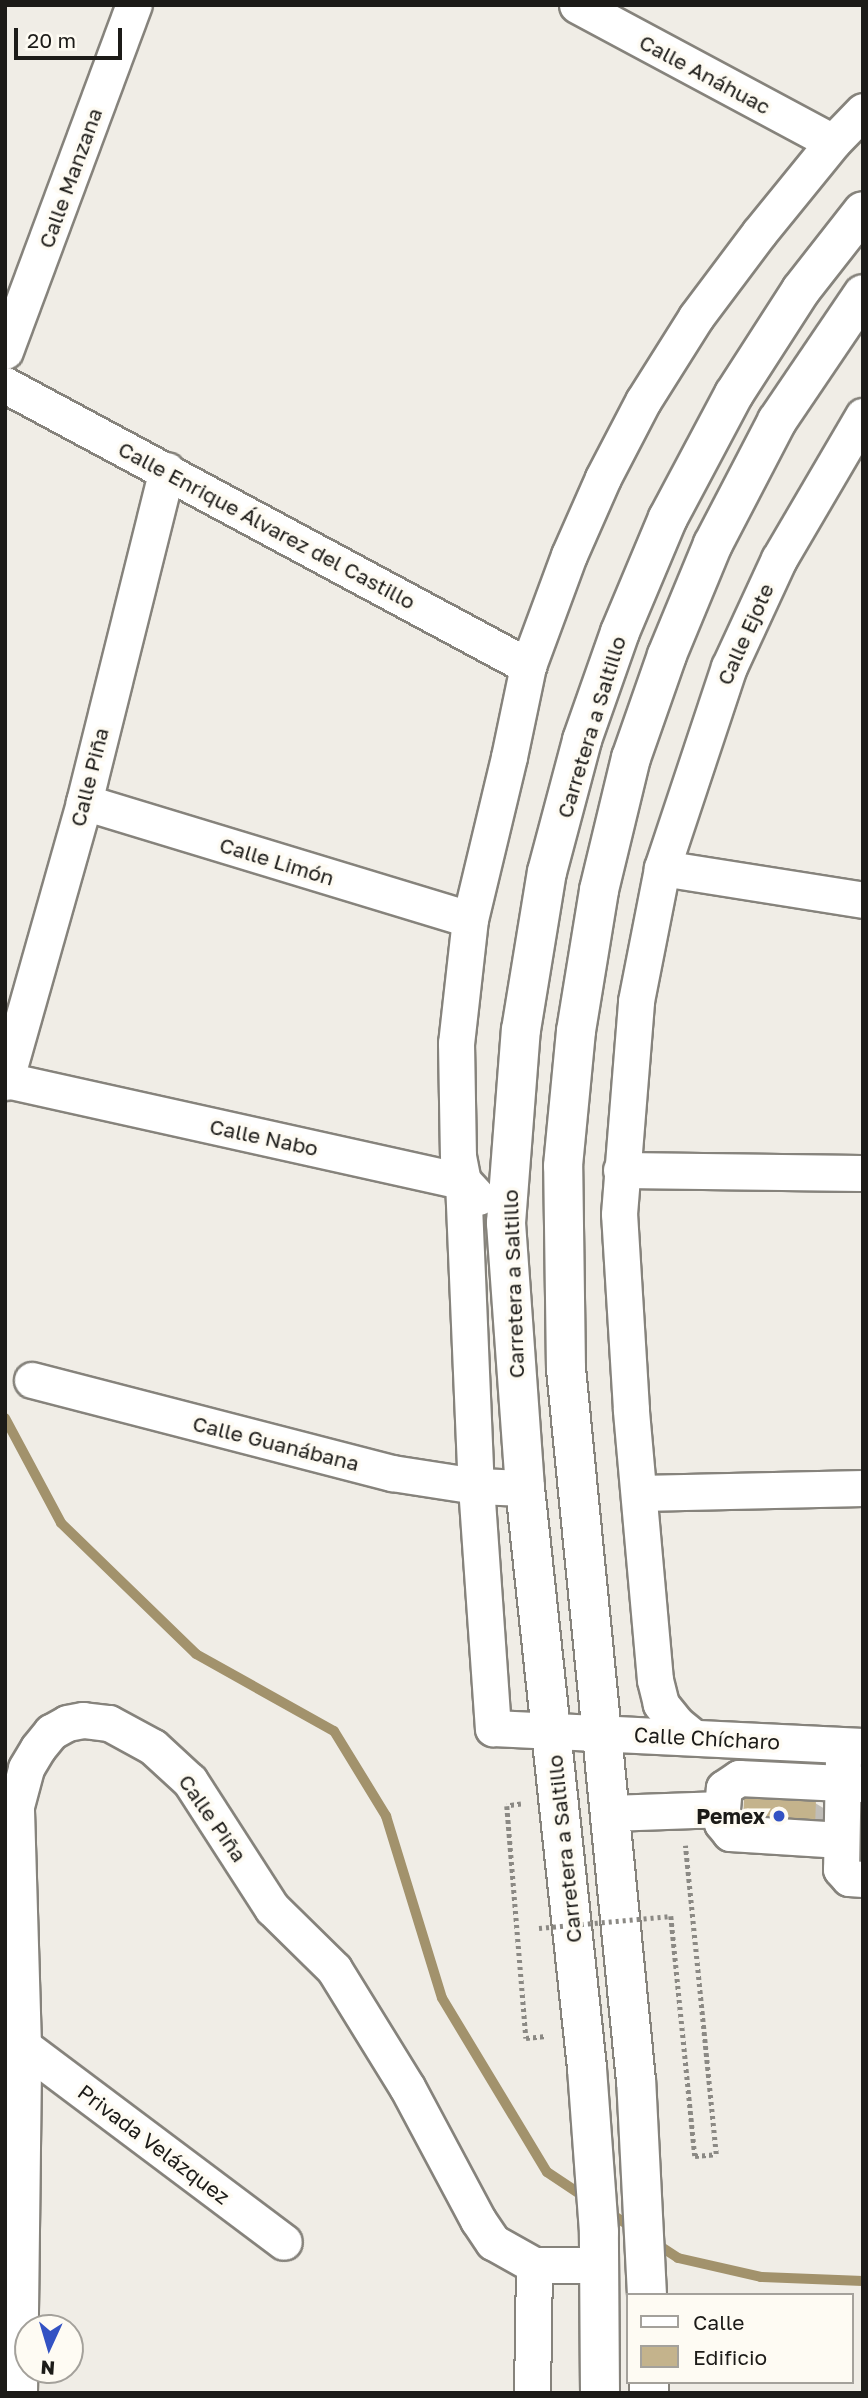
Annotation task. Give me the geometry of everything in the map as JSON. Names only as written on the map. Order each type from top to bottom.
[{"type":"main road","name":"Carretera a Saltillo","points":[[600,2393],[599,2248],[595,2170],[525,1488],[506,1223],[521,1030],[547,872],[582,740],[616,644],[668,518],[734,394],[801,290],[863,211]]},
{"type":"main road","points":[[647,2289],[645,2202],[603,1733],[566,1369],[563,1166],[576,1031],[598,890],[631,758],[667,655],[713,544],[777,421],[863,294]]},
{"type":"street","name":"Calle Manzana","points":[[5,351],[134,5]]},
{"type":"street","name":"Calle Anáhuac","points":[[577,5],[833,142]]},
{"type":"street","points":[[476,1486],[463,1181],[458,1156],[456,1043],[470,919],[528,666],[569,555],[603,478],[643,401],[696,317],[833,142],[863,111]]},
{"type":"street","name":"Calle Enrique Álvarez del Castillo","points":[[5,385],[528,666]]},
{"type":"street","name":"Calle Ejote","points":[[692,1736],[677,1724],[661,1704],[655,1680],[622,1265],[621,1170],[636,1000],[662,868],[709,718],[752,611],[805,510],[863,416]]},
{"type":"street","name":"Calle Piña","points":[[6,1081],[84,802],[167,470]]},
{"type":"street","name":"Calle Limón","points":[[84,802],[470,919]]},
{"type":"street","points":[[662,868],[863,900]]},
{"type":"street","name":"Calle Nabo","points":[[6,1081],[463,1181]]},
{"type":"street","points":[[621,1170],[863,1173]]},
{"type":"street","points":[[463,1181],[506,1223]]},
{"type":"street","name":"Calle Guanábana","points":[[32,1380],[392,1473],[476,1486],[525,1488]]},
{"type":"street","name":"Calle Chícharo","points":[[476,1486],[493,1728],[853,1745]]},
{"type":"street","points":[[640,1493],[863,1489]]},
{"type":"street","name":"Calle Piña","points":[[19,2393],[23,2046],[16,1806],[26,1768],[51,1732],[67,1723],[83,1720],[109,1723],[153,1747],[190,1781],[272,1908],[334,1969],[407,2087],[478,2220],[493,2242],[534,2265],[599,2248]]},
{"type":"street","points":[[853,1745],[852,1784],[841,1840],[841,1869],[849,1878],[863,1879]]},
{"type":"street","points":[[841,1840],[730,1833],[722,1824],[724,1788],[733,1779],[852,1784]]},
{"type":"street","points":[[610,1813],[722,1809]]},
{"type":"street","name":"Privada Velázquez","points":[[23,2046],[284,2242]]},
{"type":"street","points":[[532,2393],[534,2265]]},
{"type":"path","points":[[547,2023],[548,2036],[526,2038],[507,1806],[558,1800]]},
{"type":"path","points":[[540,1942],[539,1928],[671,1916],[695,2156],[716,2154],[681,1810]]},
{"type":"building","name":"Pemex","points":[[744,1798],[816,1801],[815,1832],[743,1830]]},
{"type":"waterway","points":[[5,1418],[61,1523],[196,1654],[334,1731],[386,1816],[442,1998],[547,2172],[589,2200]]},
{"type":"waterway","points":[[605,2210],[636,2230]]},
{"type":"waterway","points":[[652,2241],[678,2258],[761,2277],[863,2281]]},
{"type":"place","name":"Pemex","points":[[779,1816]]}]
